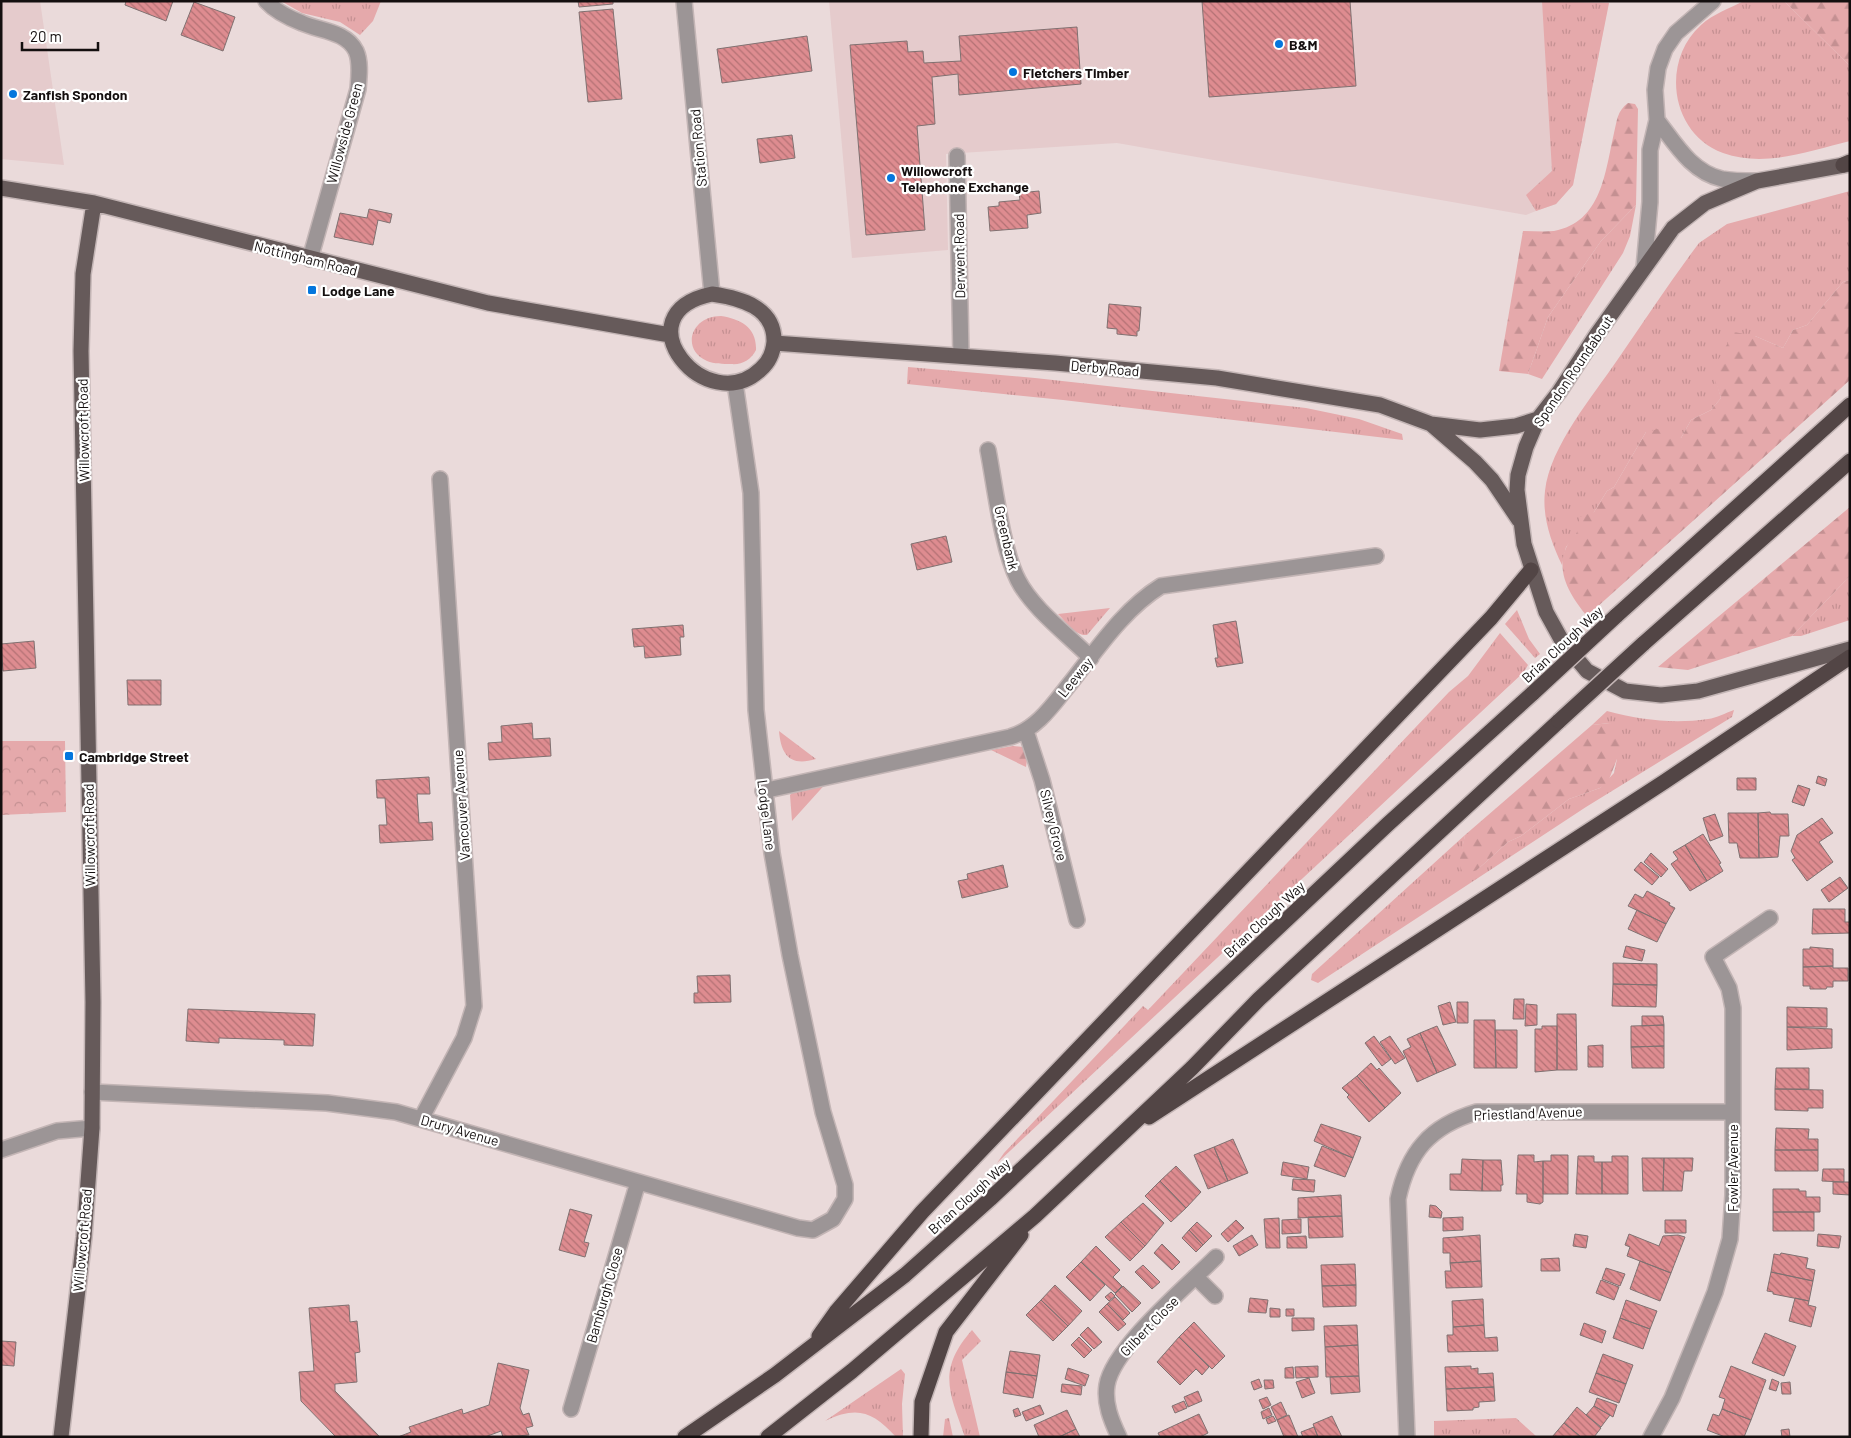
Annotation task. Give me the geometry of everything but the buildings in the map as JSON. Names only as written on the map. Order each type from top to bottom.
[{"type":"highway","name":"Brian Clough Way","points":[[685,1437],[736,1403],[905,1275],[990,1199],[1388,824],[1850,405]]},
{"type":"highway","points":[[768,1437],[852,1371],[1035,1216],[1122,1134],[1273,985],[1558,721],[1850,461]]},
{"type":"highway","points":[[811,1347],[836,1312],[922,1212],[1474,636],[1531,570]]},
{"type":"highway","points":[[1122,1134],[1664,782],[1850,657]]},
{"type":"highway","points":[[921,1437],[922,1402],[946,1332],[1035,1216]]},
{"type":"main road","name":"Spondon Roundabout","points":[[1847,164],[1757,181],[1700,206],[1673,228],[1559,392],[1538,419],[1526,447],[1518,475],[1520,522],[1531,570],[1546,612],[1562,641],[1586,671],[1625,691],[1661,695],[1698,691],[1850,649]]},
{"type":"main road","name":"Nottingham Road","points":[[1,188],[94,203],[310,259],[488,302],[670,335]]},
{"type":"main road","name":"Willowcroft Road","points":[[61,1437],[84,1237],[92,1128],[93,1002],[81,351],[83,274],[94,203]]},
{"type":"main road","points":[[712,294],[736,297],[753,305],[768,318],[773,329],[774,343],[772,353],[761,370],[736,383],[697,375],[682,362],[673,346],[670,335],[672,321],[680,310],[690,301],[712,294]]},
{"type":"main road","name":"Derby Road","points":[[774,343],[961,356],[1217,378],[1354,399],[1403,412],[1431,424],[1480,430],[1516,426],[1538,419]]},
{"type":"main road","name":"Derby Road","points":[[1431,424],[1475,462],[1492,480],[1520,522]]},
{"type":"street","name":"Willowside Green","points":[[266,1],[275,10],[303,24],[343,36],[356,50],[360,70],[358,89],[310,259]]},
{"type":"street","name":"Station Road","points":[[684,1],[712,294]]},
{"type":"street","points":[[1644,268],[1650,202],[1650,150],[1657,120],[1656,80],[1665,49],[1676,33],[1713,1]]},
{"type":"street","points":[[1657,120],[1681,152],[1701,170],[1723,180],[1757,181]]},
{"type":"street","name":"Derwent Road","points":[[957,156],[961,356]]},
{"type":"street","name":"Lodge Lane","points":[[736,383],[751,493],[756,710],[763,791],[778,893],[790,956],[823,1112],[845,1185],[844,1199],[840,1210],[828,1223],[818,1228]]},
{"type":"street","name":"Greenbank","points":[[988,450],[1006,539],[1018,581],[1032,600],[1091,658]]},
{"type":"street","name":"Vancouver Avenue","points":[[421,1118],[464,1038],[474,1006],[440,479]]},
{"type":"street","name":"Leeway","points":[[763,791],[1010,737],[1026,731],[1048,711],[1140,602],[1162,586],[1376,556]]},
{"type":"street","name":"Silvey Grove","points":[[1026,731],[1042,780],[1077,920]]},
{"type":"street","name":"Fowler Avenue","points":[[1651,1437],[1672,1398],[1726,1258],[1732,1222],[1732,998],[1724,976],[1713,957],[1770,918]]},
{"type":"street","name":"Drury Avenue","points":[[92,1092],[326,1103],[396,1112],[798,1228],[818,1228]]},
{"type":"street","name":"Priestland Avenue","points":[[1407,1437],[1398,1199],[1404,1176],[1412,1159],[1431,1135],[1448,1123],[1477,1112],[1732,1112]]},
{"type":"street","points":[[1,1150],[56,1131],[92,1128]]},
{"type":"street","name":"Bamburgh Close","points":[[571,1409],[638,1182]]},
{"type":"street","name":"Gilbert Close","points":[[1119,1437],[1110,1415],[1106,1396],[1113,1366],[1129,1344],[1216,1257]]},
{"type":"street","points":[[1196,1277],[1215,1296]]},
{"type":"shaded area","points":[[1,1],[40,1],[64,165],[1,159]]},
{"type":"shaded area","points":[[829,1],[1609,1],[1573,185],[1556,204],[1526,215],[1117,143],[946,154],[948,250],[852,258]]},
{"type":"green space","points":[[281,1],[381,1],[373,21],[360,35],[340,22],[302,13]]},
{"type":"green space","points":[[1542,1],[1609,3],[1573,185],[1556,204],[1536,211],[1526,195],[1552,171]]},
{"type":"green space","points":[[1744,1],[1784,1],[1850,66],[1850,141],[1803,153],[1755,159],[1723,153],[1705,144],[1692,130],[1682,114],[1677,96],[1676,77],[1680,58],[1688,40],[1701,25],[1716,14]]},
{"type":"green space","points":[[1784,1],[1850,1],[1850,66]]},
{"type":"green space","points":[[1628,103],[1635,104],[1638,109],[1636,205],[1601,241],[1548,317],[1528,374],[1499,371],[1523,231],[1554,231],[1570,226],[1592,206],[1604,179],[1618,116]]},
{"type":"green space","points":[[1850,191],[1850,280],[1843,282],[1807,325],[1793,330],[1783,348],[1755,336],[1713,370],[1721,398],[1711,410],[1691,420],[1681,438],[1646,432],[1614,487],[1607,491],[1594,512],[1566,547],[1562,565],[1551,538],[1546,520],[1544,501],[1549,474],[1555,457],[1585,405],[1699,243],[1727,224]]},
{"type":"green space","points":[[1636,205],[1630,236],[1623,253],[1542,379],[1528,374],[1548,317],[1601,241]]},
{"type":"green space","points":[[1850,280],[1850,380],[1587,616],[1567,585],[1563,567],[1563,557],[1566,548],[1577,532],[1579,517],[1594,512],[1607,491],[1614,487],[1646,432],[1666,427],[1681,438],[1691,420],[1711,410],[1721,398],[1712,371],[1734,332],[1755,336],[1783,348],[1793,330],[1807,325],[1843,282]]},
{"type":"green space","points":[[721,316],[741,322],[754,335],[756,350],[752,357],[746,361],[739,364],[713,363],[699,356],[694,349],[692,342],[696,327],[710,317]]},
{"type":"green space","points":[[908,367],[1035,378],[1306,408],[1359,419],[1402,434],[1403,440],[1063,400],[907,384]]},
{"type":"green space","points":[[1850,507],[1850,576],[1792,636],[1688,670],[1658,667]]},
{"type":"green space","points":[[1850,576],[1850,620],[1801,636],[1792,636]]},
{"type":"green space","points":[[1110,608],[1087,635],[1075,631],[1058,614]]},
{"type":"green space","points":[[1517,610],[1529,639],[1540,654],[1535,658],[1505,624]]},
{"type":"green space","points":[[1500,633],[1528,665],[1524,672],[997,1163],[1004,1153],[1143,1006],[1148,1010],[1449,692],[1468,676]]},
{"type":"green space","points":[[1734,710],[1732,717],[1586,807],[1318,983],[1311,980],[1312,974],[1465,835],[1460,863],[1477,870],[1508,842],[1521,836],[1569,799],[1600,788],[1614,773],[1617,759],[1610,723],[1592,725],[1607,711],[1644,719],[1683,721],[1718,717]]},
{"type":"green space","points":[[1610,723],[1619,730],[1627,749],[1617,759],[1608,782],[1600,788],[1569,799],[1521,836],[1508,842],[1477,870],[1467,874],[1462,871],[1459,863],[1465,835],[1592,725]]},
{"type":"green space","points":[[779,731],[816,759],[800,761],[788,757],[782,747]]},
{"type":"green space","points":[[1,741],[65,741],[66,812],[1,815]]},
{"type":"green space","points":[[1013,746],[1023,747],[1025,750],[1027,757],[1026,767],[991,750]]},
{"type":"green space","points":[[829,780],[792,821],[790,795],[799,786]]},
{"type":"green space","points":[[972,1330],[981,1341],[962,1360],[980,1437],[965,1437],[954,1407],[949,1382],[954,1357]]},
{"type":"green space","points":[[901,1369],[905,1374],[902,1404],[903,1437],[896,1437],[879,1421],[864,1414],[846,1414],[825,1421]]},
{"type":"green space","points":[[949,1418],[953,1437],[943,1437],[945,1419]]},
{"type":"green space","points":[[1516,1418],[1537,1437],[1434,1437],[1434,1421]]},
{"type":"place","name":"B&M","points":[[1279,44]]},
{"type":"place","name":"Fletchers Timber","points":[[1013,72]]},
{"type":"place","name":"Zanfish Spondon","points":[[13,94]]},
{"type":"place","name":"Willowcroft Telephone Exchange","points":[[891,178]]},
{"type":"place","name":"Lodge Lane","points":[[312,290]]},
{"type":"place","name":"Cambridge Street","points":[[69,756]]}]
